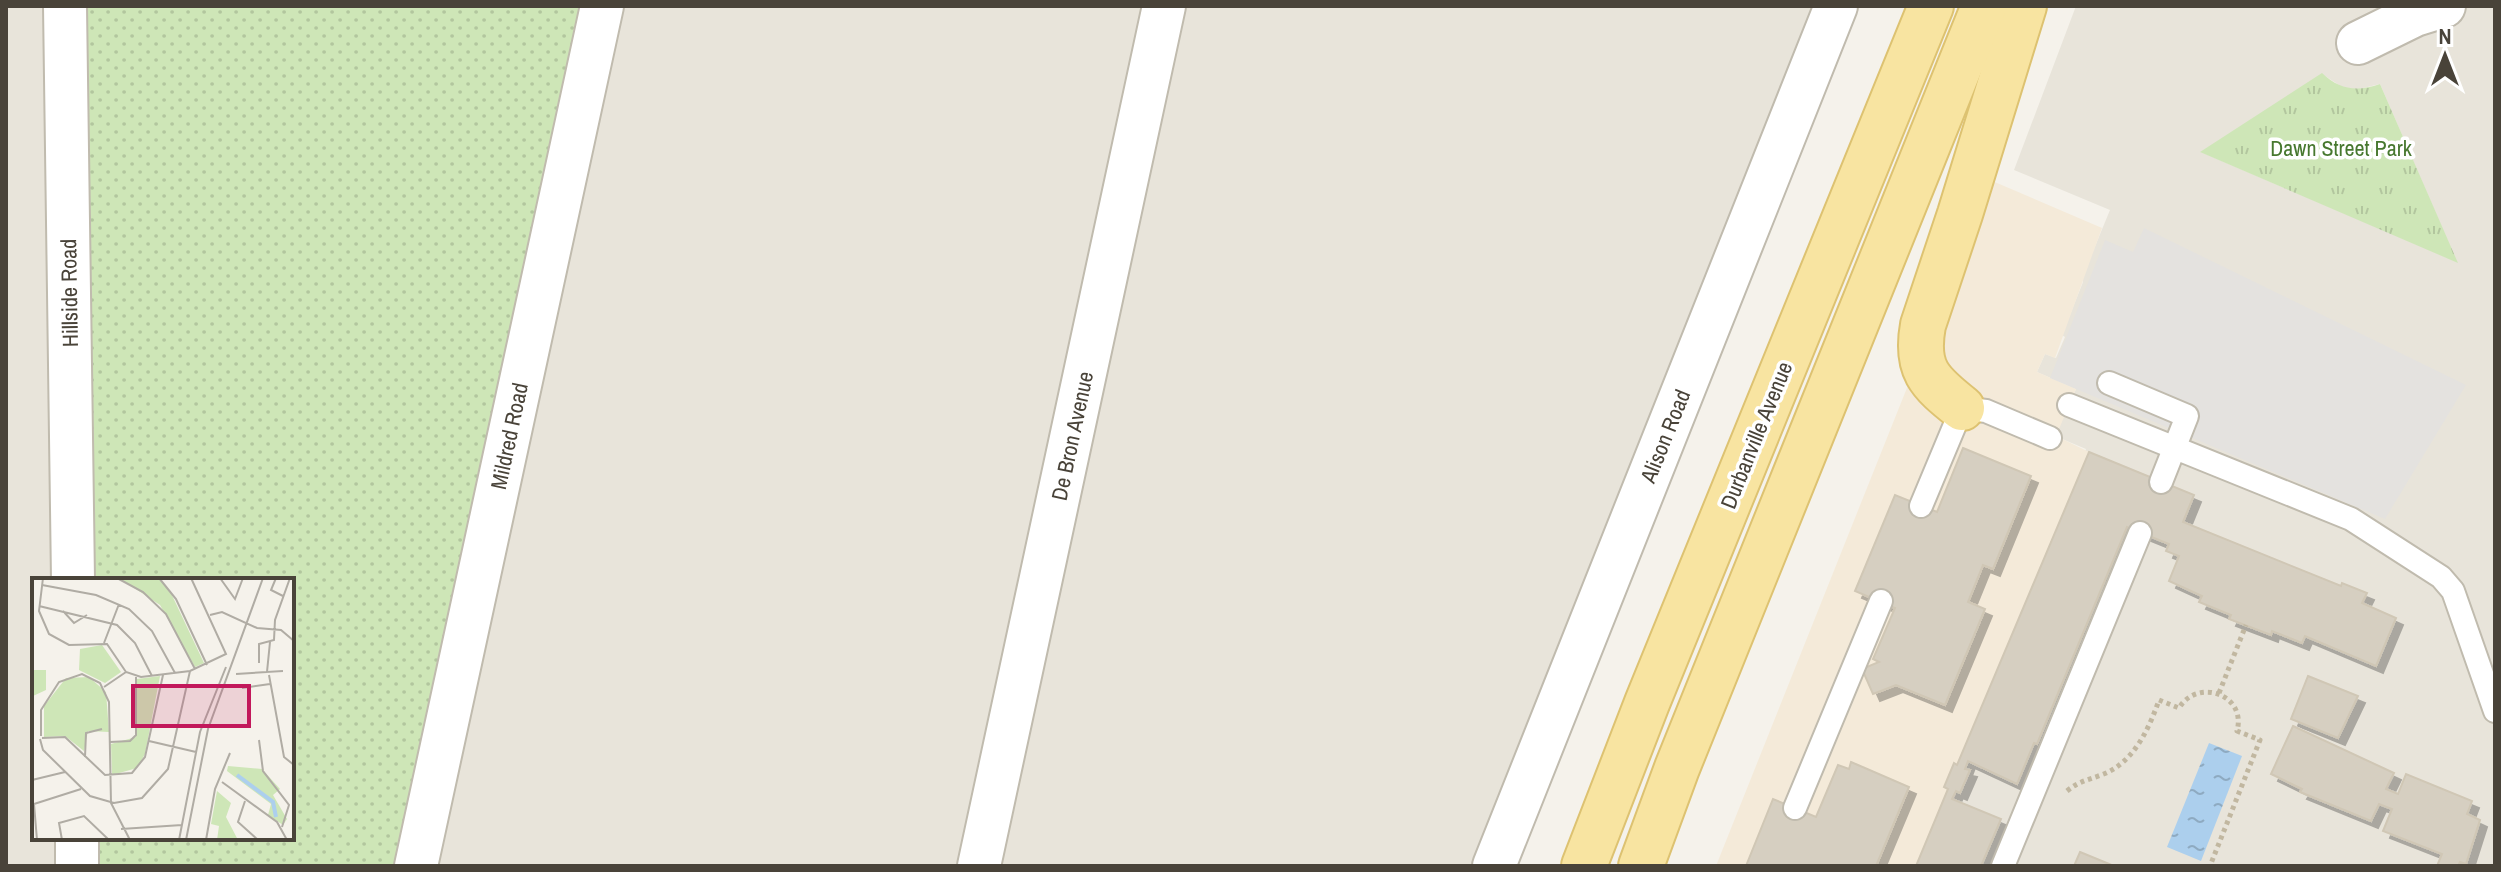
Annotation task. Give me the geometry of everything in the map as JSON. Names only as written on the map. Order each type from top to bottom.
[{"type":"main road","name":"Durbanville Avenue","points":[[1584,866],[1653,688],[1931,6]]},
{"type":"main road","points":[[1641,866],[1682,753],[1984,6]]},
{"type":"main road","points":[[1962,408],[1933,385],[1924,371],[1919,342],[2024,6]]},
{"type":"street","name":"Hillside Road","points":[[65,6],[73,578]]},
{"type":"street","name":"Mildred Road","points":[[416,866],[602,6]]},
{"type":"street","name":"De Bron Avenue","points":[[979,866],[1164,6]]},
{"type":"street","name":"Alison Road","points":[[1494,866],[1836,6]]},
{"type":"street","points":[[2358,43],[2415,15],[2444,6]]},
{"type":"street","points":[[77,840],[77,866]]},
{"type":"lane","points":[[2109,383],[2187,416],[2161,482]]},
{"type":"lane","points":[[2069,405],[2351,519],[2441,577],[2453,591],[2495,711]]},
{"type":"lane","points":[[1921,506],[1962,408],[1986,411],[2050,438]]},
{"type":"lane","points":[[2003,866],[2140,533]]},
{"type":"lane","points":[[1795,808],[1881,601]]},
{"type":"path","points":[[2219,693],[2246,625]]},
{"type":"path","points":[[2032,794],[2060,805],[2066,792],[2078,782],[2101,776],[2130,754],[2150,724],[2159,700],[2179,708],[2194,694],[2206,691],[2219,693],[2237,711],[2237,731],[2260,740],[2210,866]]},
{"type":"shaded area","points":[[6,6],[63,6],[71,578],[32,578],[32,840],[74,840],[75,866],[6,866]]},
{"type":"shaded area","points":[[603,6],[1832,6],[1490,866],[418,866]]},
{"type":"shaded area","points":[[2076,6],[2495,6],[2495,866],[1916,866],[1948,789],[1954,763],[1958,764],[2071,493],[2086,449],[2055,436],[2076,389],[2037,372],[2045,354],[2056,358],[2082,278],[2110,210],[2014,170]],"holes":[[[2322,74],[2342,87],[2355,90],[2380,84],[2457,262],[2201,152]]]},
{"type":"shaded area","points":[[1990,180],[2102,228],[2055,358],[2045,354],[2037,372],[2076,389],[2056,436],[2089,452],[1957,765],[1954,764],[1948,789],[1916,866],[1716,866]]},
{"type":"shaded area","points":[[2144,228],[2466,385],[2385,519],[2050,378],[2105,240],[2133,252]]},
{"type":"green space","points":[[83,6],[583,6],[397,866],[93,866],[93,840],[294,840],[294,578],[90,578]]},
{"type":"green space","name":"Dawn Street Park","points":[[2322,73],[2335,83],[2349,88],[2380,84],[2458,263],[2200,152]]},
{"type":"water","points":[[2209,743],[2242,756],[2201,861],[2167,847]]},
{"type":"building","points":[[1963,448],[2031,476],[1993,569],[1983,565],[1968,602],[1985,609],[1945,705],[1896,685],[1873,694],[1862,669],[1879,662],[1873,659],[1895,608],[1855,591],[1895,495],[1937,512]]},
{"type":"building","points":[[2089,452],[2194,495],[2183,522],[2341,586],[2342,583],[2367,593],[2362,603],[2396,618],[2376,666],[2305,636],[2302,643],[2229,619],[2231,615],[2199,602],[2202,596],[2169,581],[2179,556],[2166,551],[2169,544],[2127,527],[2037,744],[2034,743],[2017,784],[1968,761],[1965,769],[1970,770],[1960,793],[1956,791],[1952,799],[2001,819],[1981,866],[1916,866],[1948,789],[1944,787],[1954,763],[1957,765]]},
{"type":"building","points":[[2308,676],[2358,696],[2338,738],[2291,719]]},
{"type":"building","points":[[2293,726],[2394,773],[2386,789],[2398,794],[2406,774],[2472,801],[2467,814],[2480,820],[2466,864],[2460,862],[2458,866],[2437,866],[2442,854],[2383,831],[2392,809],[2379,804],[2371,821],[2300,792],[2302,789],[2271,774]]},
{"type":"building","points":[[1851,762],[1909,787],[1876,866],[1746,866],[1773,799],[1816,817],[1838,765],[1849,769]]},
{"type":"building","points":[[2080,852],[2114,866],[2074,866]]}]
